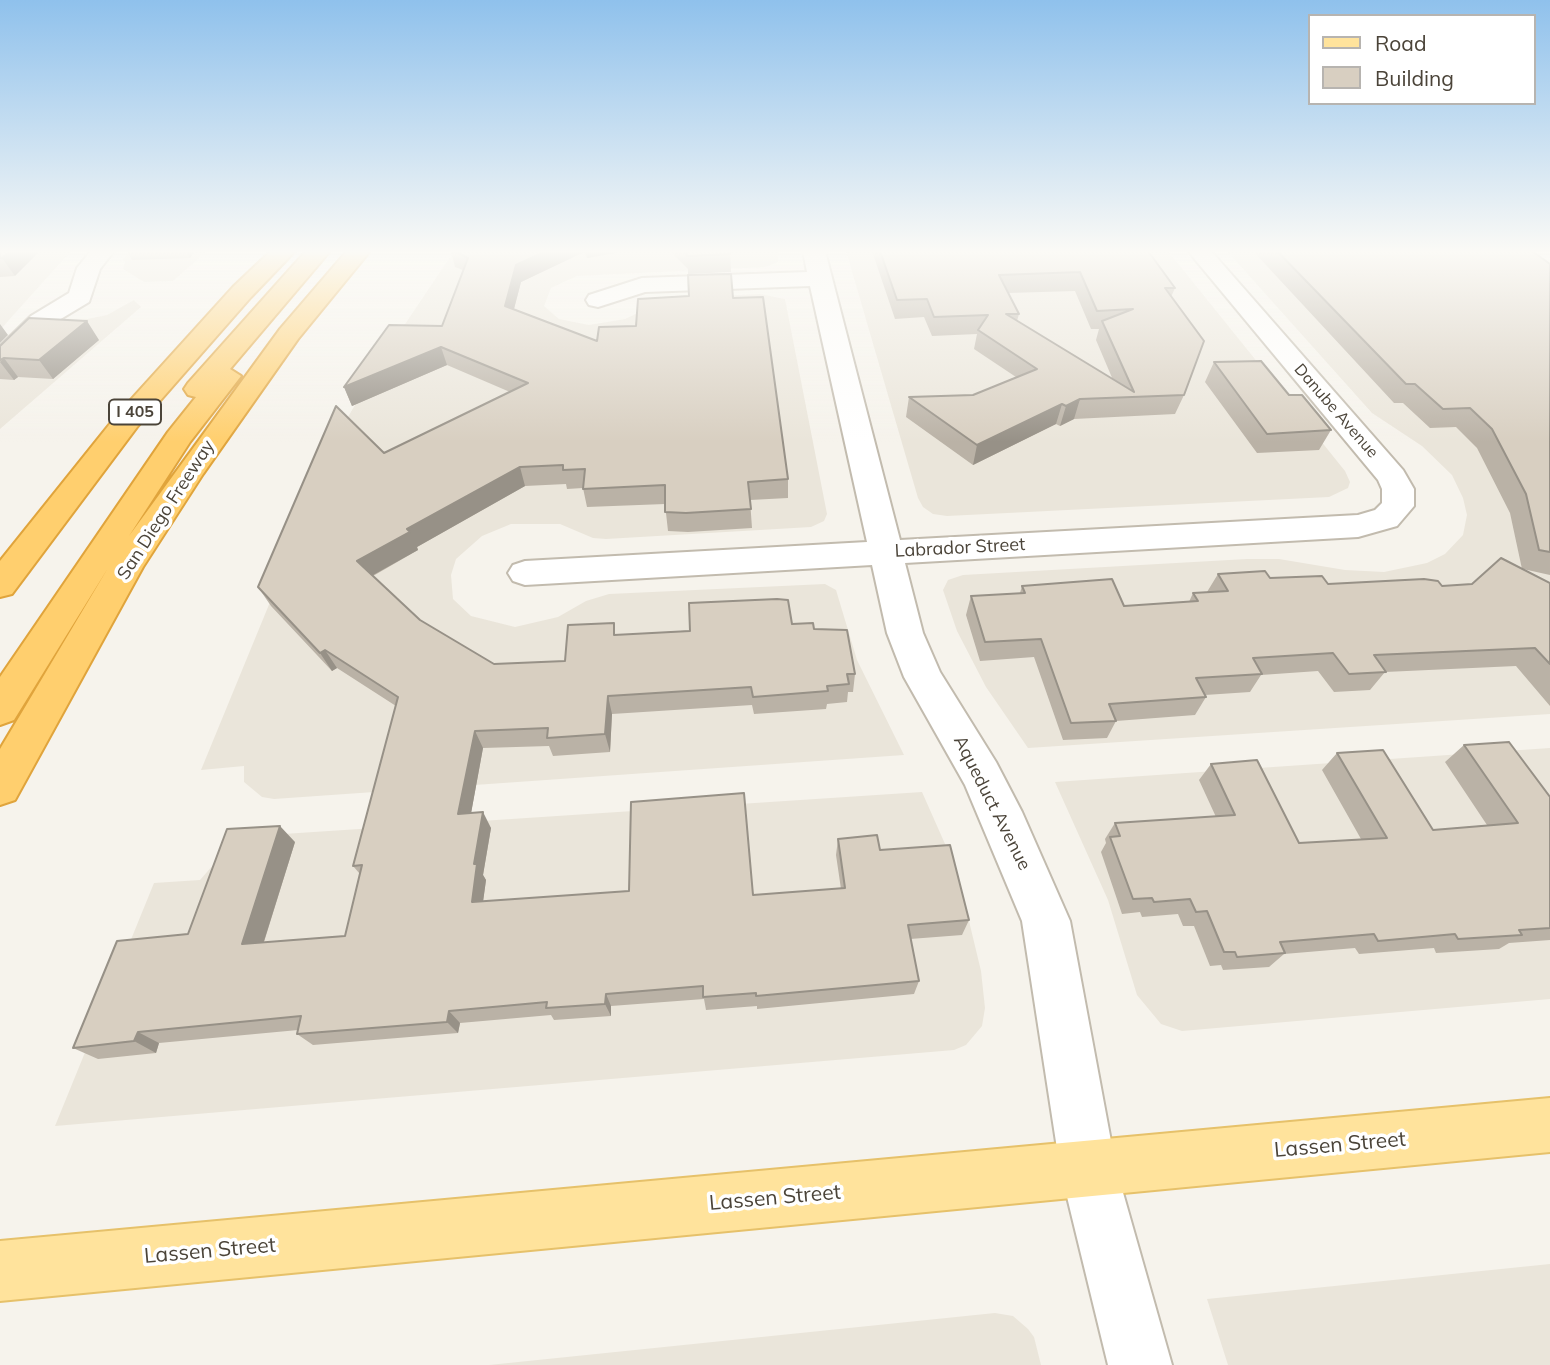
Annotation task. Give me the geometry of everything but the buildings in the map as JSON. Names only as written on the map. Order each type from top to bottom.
[{"type":"highway","name":"I 405","points":[[0,585],[127,421],[222,315]]},
{"type":"highway","points":[[0,663],[86,537],[178,412],[263,315]]},
{"type":"highway","points":[[0,709],[68,601],[178,438],[277,315]]},
{"type":"highway","name":"San Diego Freeway","points":[[0,788],[128,563],[190,470],[305,315]]},
{"type":"main road","name":"Lassen Street","points":[[0,1270],[1550,1125]]},
{"type":"street","points":[[0,361],[40,321],[51,315]]},
{"type":"street","name":"Aqueduct Avenue","points":[[830,315],[905,633],[923,677],[997,805],[1033,885],[1045,921],[1088,1168],[1140,1365]]},
{"type":"street","name":"Danube Avenue","points":[[1253,315],[1392,477],[1399,498],[1398,506],[1392,513]]},
{"type":"street","name":"Labrador Street","points":[[525,573],[1358,526],[1378,522],[1392,513]]},
{"type":"shaded area","points":[[0,315],[14,315],[0,330]]},
{"type":"shaded area","points":[[107,315],[132,315],[0,429],[0,374],[58,325]]},
{"type":"shaded area","points":[[411,315],[554,315],[559,319],[589,325],[625,319],[634,315],[788,315],[827,514],[824,521],[811,527],[606,539],[593,538],[560,524],[511,524],[482,536],[456,559],[451,575],[453,599],[471,616],[515,627],[558,617],[586,601],[609,594],[825,584],[836,590],[857,660],[904,755],[274,799],[262,797],[244,782],[244,766],[201,770],[342,427]]},
{"type":"shaded area","points":[[865,315],[1219,315],[1345,471],[1350,482],[1348,488],[1329,497],[947,516],[933,514],[923,507],[918,498]]},
{"type":"shaded area","points":[[1284,315],[1440,315],[1550,412],[1550,714],[1028,748],[986,687],[957,631],[943,590],[948,580],[963,575],[1247,559],[1279,559],[1345,570],[1384,572],[1427,563],[1445,554],[1463,535],[1467,515],[1463,498],[1452,475],[1422,446],[1372,413]]},
{"type":"shaded area","points":[[1550,748],[1550,999],[1182,1031],[1161,1024],[1137,995],[1108,900],[1055,782]]},
{"type":"shaded area","points":[[922,792],[957,871],[981,971],[985,1008],[982,1026],[966,1045],[954,1050],[55,1126],[154,883],[200,880],[228,848],[253,836]]},
{"type":"shaded area","points":[[1550,1264],[1550,1365],[1228,1365],[1207,1299]]},
{"type":"shaded area","points":[[995,1313],[1013,1316],[1028,1329],[1034,1337],[1041,1365],[489,1365]]}]
